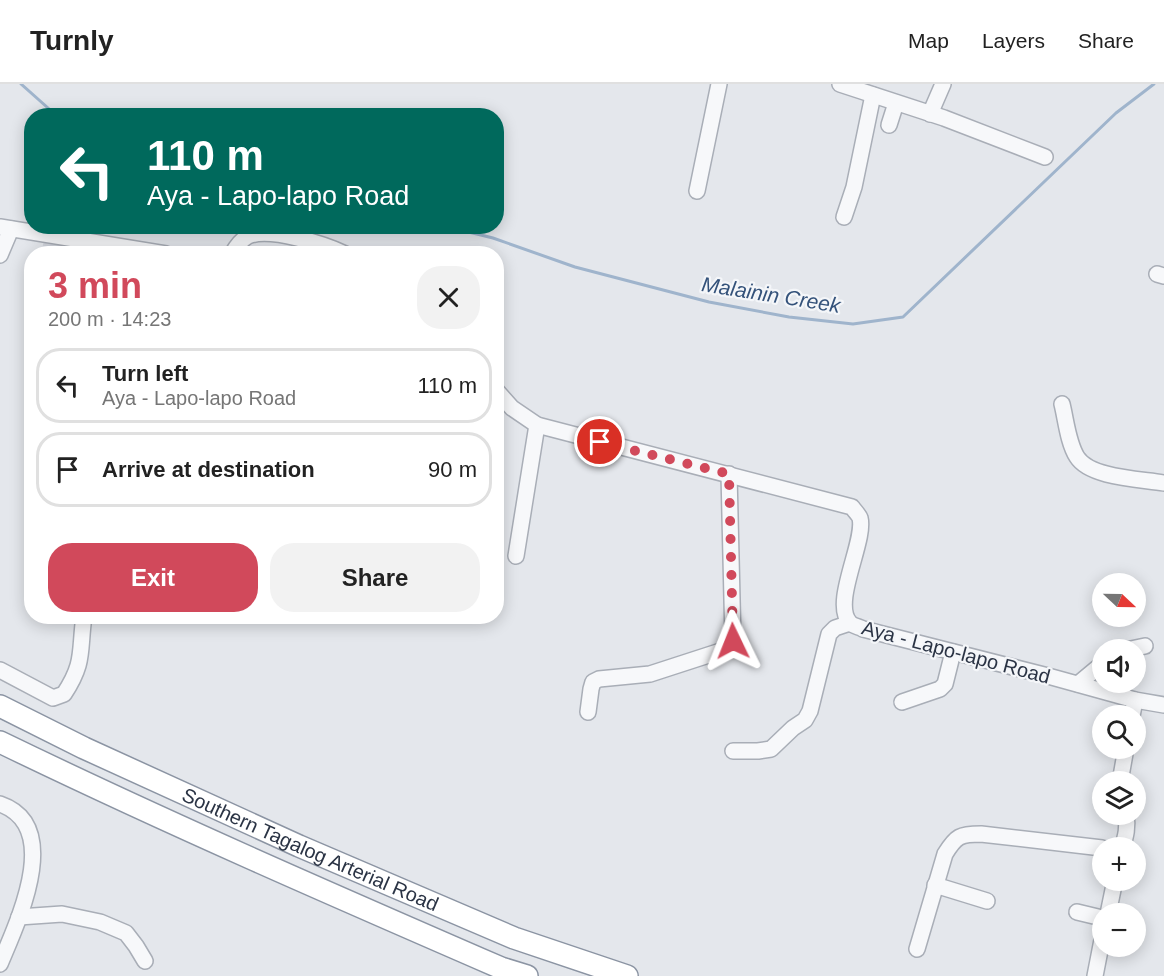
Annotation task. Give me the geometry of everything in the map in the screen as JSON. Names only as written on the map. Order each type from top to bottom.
[{"type":"highway","name":"Southern Tagalog Arterial Road","points":[[0,706],[84,748],[299,846],[514,939],[627,976]]},
{"type":"highway","name":"Southern Tagalog Arterial Road","points":[[0,742],[287,874],[501,968],[527,976]]},
{"type":"street","points":[[697,191],[719,84]]},
{"type":"street","points":[[840,84],[930,114],[1045,158]]},
{"type":"street","points":[[930,114],[943,84]]},
{"type":"street","points":[[844,217],[854,187],[873,95]]},
{"type":"street","points":[[890,125],[896,102]]},
{"type":"street","points":[[0,255],[6,228],[24,231]]},
{"type":"street","points":[[38,234],[103,246]]},
{"type":"street","points":[[238,246],[244,238],[251,235],[267,234],[323,246]]},
{"type":"street","name":"Aya - Lapo-lapo Road","points":[[504,399],[512,408],[537,425],[852,507],[860,518],[860,532],[849,571],[847,589],[845,612],[850,623],[863,629],[1078,684],[1126,705]]},
{"type":"street","points":[[1062,404],[1073,447],[1078,458],[1087,467],[1104,474],[1164,483]]},
{"type":"street","points":[[516,556],[537,425]]},
{"type":"street","points":[[588,712],[593,682],[599,679],[650,674],[727,649],[733,641],[729,474]]},
{"type":"street","points":[[733,751],[771,749],[805,720],[810,711],[829,634],[835,628],[850,623]]},
{"type":"street","points":[[0,670],[53,698],[64,694],[78,670],[82,654],[84,624]]},
{"type":"street","points":[[902,702],[940,689],[945,684],[953,652]]},
{"type":"street","points":[[1078,684],[1092,672]]},
{"type":"street","name":"Aya - Lapo-lapo Road","points":[[1146,707],[1164,705]]},
{"type":"street","points":[[0,804],[10,808],[24,821],[32,837],[33,857],[20,917],[0,964]]},
{"type":"street","points":[[917,949],[945,854],[953,840],[964,834],[981,834],[1092,847]]},
{"type":"street","points":[[935,885],[987,901]]},
{"type":"street","points":[[1077,912],[1092,916]]},
{"type":"street","points":[[20,917],[62,914],[100,922],[126,933],[145,962]]},
{"type":"street","points":[[1095,976],[1099,957]]},
{"type":"shaded area","points":[[44,240],[81,246],[43,246]]},
{"type":"waterway","name":"Malainin Creek","points":[[21,84],[48,108]]},
{"type":"waterway","name":"Malainin Creek","points":[[477,234],[575,267],[709,302],[789,317],[853,324],[903,317],[1116,113],[1154,84]]},
{"type":"route","points":[[600,442],[729,474],[733,641]]}]
